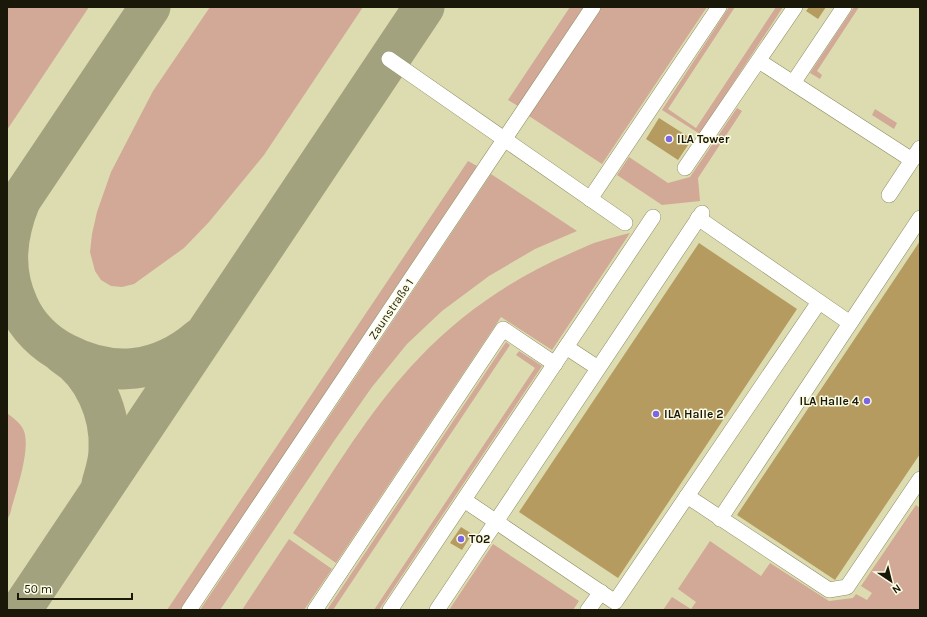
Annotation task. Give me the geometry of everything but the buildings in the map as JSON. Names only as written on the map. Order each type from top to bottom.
[{"type":"lane","name":"Zaunstraße 1","points":[[189,610],[593,7]]},
{"type":"lane","points":[[590,199],[719,7]]},
{"type":"lane","points":[[685,168],[795,7]]},
{"type":"lane","points":[[793,83],[844,7]]},
{"type":"lane","points":[[389,59],[625,223]]},
{"type":"lane","points":[[759,61],[793,83],[916,154],[889,195]]},
{"type":"lane","points":[[437,610],[700,215],[850,323]]},
{"type":"lane","points":[[390,610],[653,217]]},
{"type":"lane","points":[[720,519],[920,218]]},
{"type":"lane","points":[[464,500],[615,602],[819,302]]},
{"type":"lane","points":[[315,610],[503,329],[555,364]]},
{"type":"lane","points":[[566,347],[598,368]]},
{"type":"lane","points":[[687,496],[828,590],[847,587],[917,488]]},
{"type":"lane","points":[[588,610],[601,592]]},
{"type":"shaded area","points":[[7,7],[89,7],[7,130]]},
{"type":"shaded area","points":[[210,7],[363,7],[264,155],[209,222],[184,248],[134,284],[122,287],[111,286],[101,280],[95,271],[90,252],[97,212],[111,172],[153,91]]},
{"type":"shaded area","points":[[570,7],[584,7],[518,106],[508,100]]},
{"type":"shaded area","points":[[601,7],[707,7],[602,164],[529,116]]},
{"type":"shaded area","points":[[729,7],[735,7],[668,109],[696,128],[776,7],[783,7],[700,134],[662,110]]},
{"type":"shaded area","points":[[854,7],[859,7],[817,71],[822,75],[820,79],[810,73]]},
{"type":"shaded area","points":[[737,108],[742,111],[698,178],[700,201],[662,205],[617,175],[629,157],[668,183],[690,177]]},
{"type":"shaded area","points":[[875,109],[897,123],[894,129],[872,115]]},
{"type":"shaded area","points":[[468,161],[477,166],[180,610],[167,610]]},
{"type":"shaded area","points":[[491,174],[577,231],[535,249],[489,276],[442,311],[407,344],[372,387],[334,441],[220,610],[200,610]]},
{"type":"shaded area","points":[[630,233],[552,350],[501,317],[336,563],[293,533],[367,421],[401,378],[435,342],[489,298],[528,274],[591,244]]},
{"type":"shaded area","points":[[506,342],[510,345],[333,610],[327,610]]},
{"type":"shaded area","points":[[519,351],[542,366],[379,610],[374,610],[535,368],[516,355]]},
{"type":"shaded area","points":[[7,413],[21,426],[26,439],[22,472],[7,520]]},
{"type":"shaded area","points":[[916,505],[920,508],[920,610],[663,610],[672,597],[691,609],[696,602],[678,589],[710,541],[761,576],[770,563],[829,601],[853,598],[856,594],[867,600],[872,593],[861,586]]},
{"type":"shaded area","points":[[289,539],[332,569],[304,610],[242,610]]},
{"type":"shaded area","points":[[493,544],[579,601],[573,610],[449,610]]},
{"type":"taxiway","points":[[7,220],[150,7]]},
{"type":"taxiway","points":[[21,610],[424,7]]},
{"type":"taxiway","points":[[20,201],[15,214],[9,240],[8,266],[10,279],[13,292],[22,313],[26,320],[44,340],[58,350],[83,362],[101,367],[118,369],[151,365],[168,359],[199,339]]},
{"type":"taxiway","points":[[63,354],[74,362],[92,383],[107,422],[109,454],[102,484]]},
{"type":"place","name":"ILA Tower","points":[[669,139]]},
{"type":"place","name":"ILA Halle 4","points":[[867,401]]},
{"type":"place","name":"ILA Halle 2","points":[[656,414]]},
{"type":"place","name":"T02","points":[[461,539]]}]
